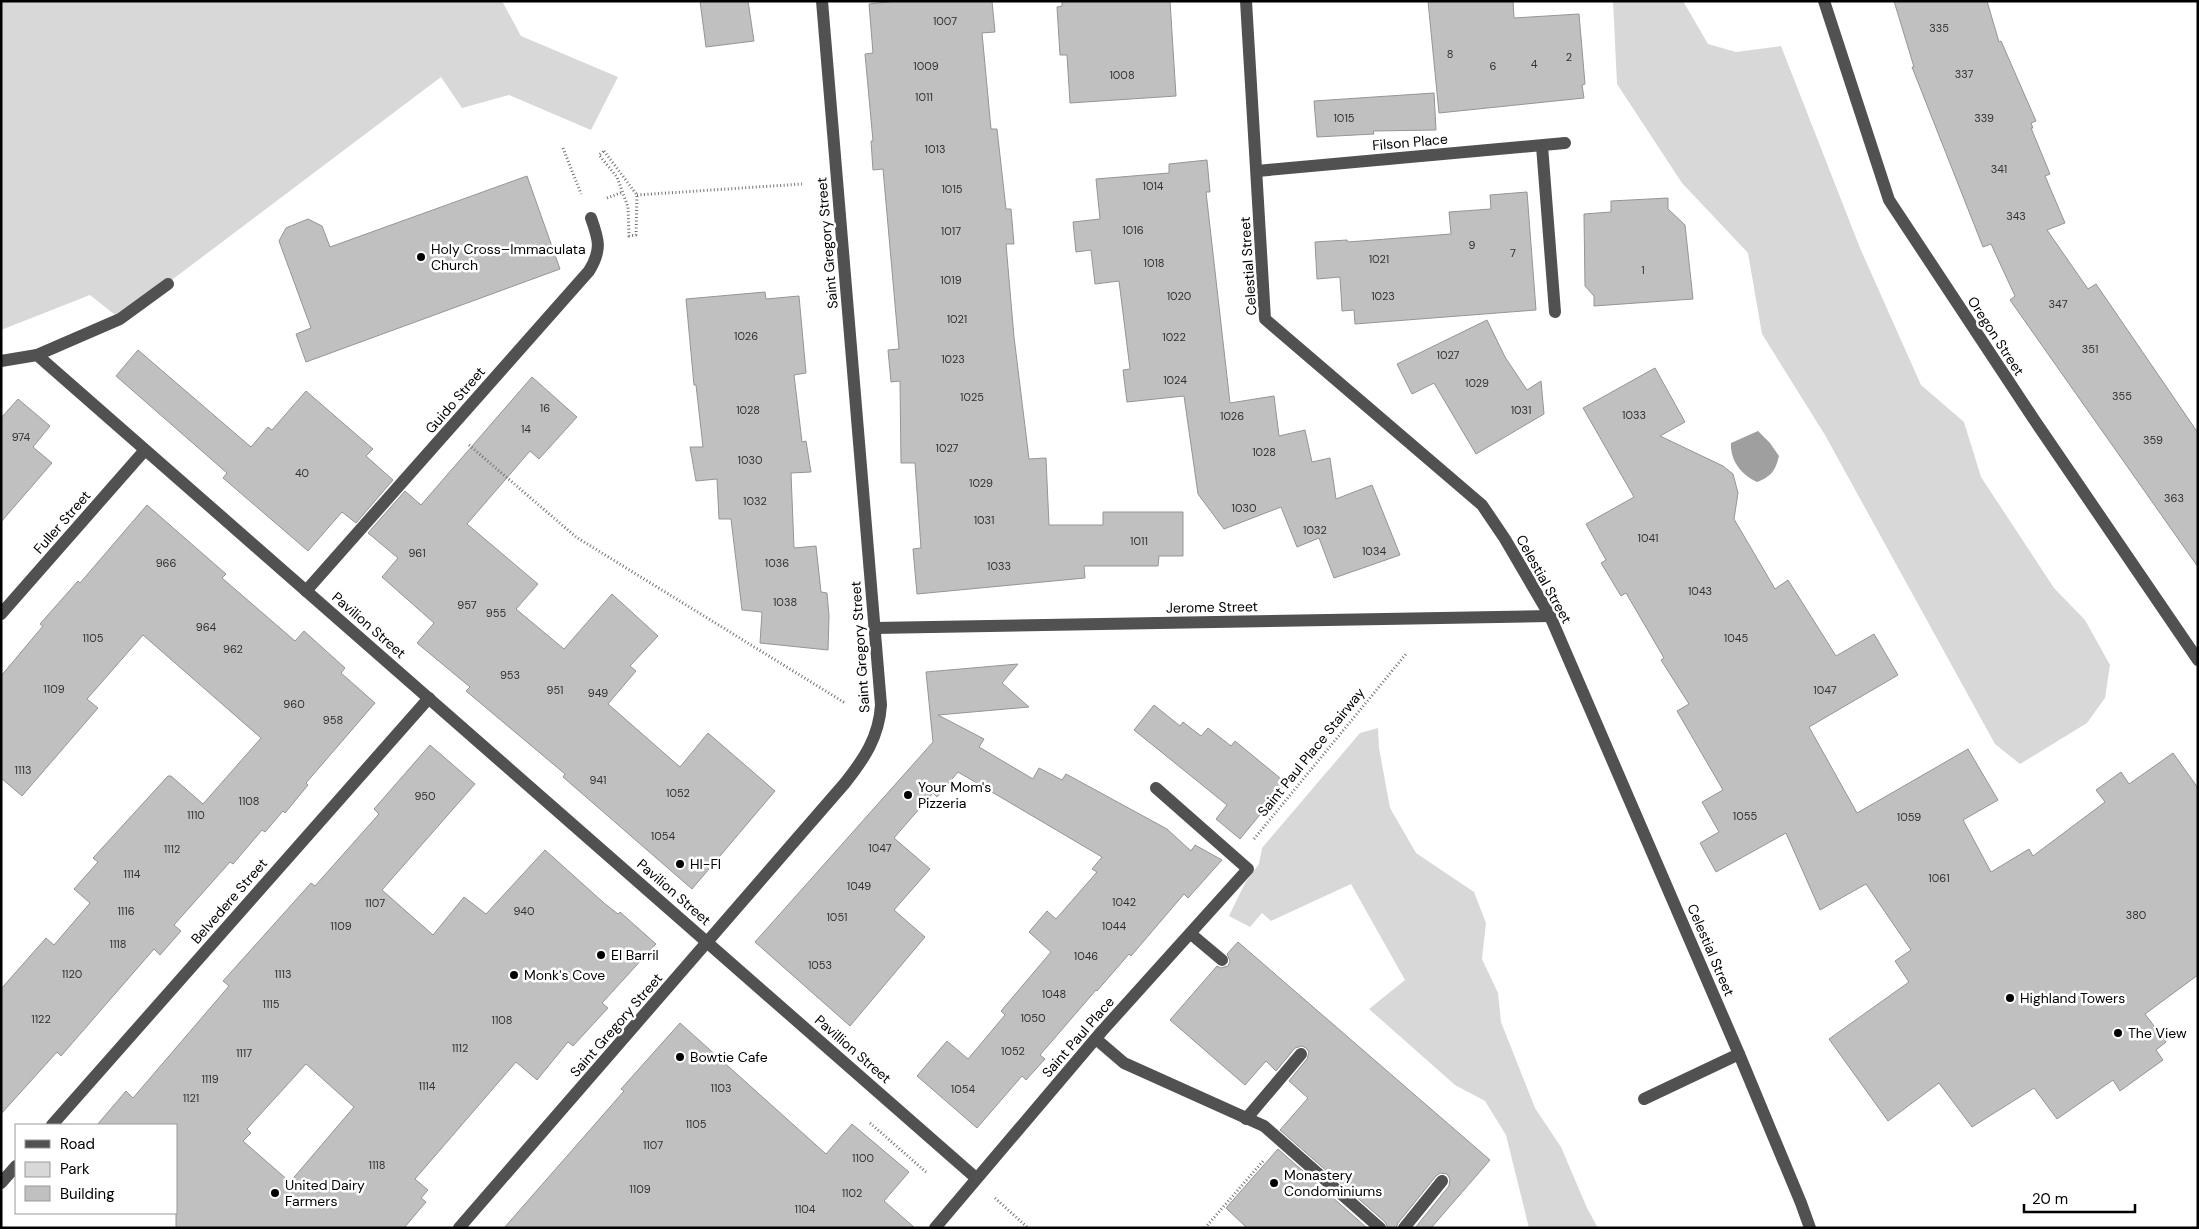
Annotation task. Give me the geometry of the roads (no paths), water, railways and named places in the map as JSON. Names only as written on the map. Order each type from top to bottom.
[{"type":"street","name":"Saint Gregory Street","points":[[459,1228],[845,783],[870,746],[880,724],[881,706],[822,1]]},
{"type":"street","name":"Celestial Street","points":[[1246,1],[1265,320],[1482,505],[1505,539],[1550,616],[1739,1054],[1810,1228]]},
{"type":"street","name":"Oregon Street","points":[[1824,1],[1889,200],[2033,418],[2198,660]]},
{"type":"street","name":"Filson Place","points":[[1257,171],[1565,144]]},
{"type":"street","points":[[1542,146],[1555,312]]},
{"type":"street","name":"Guido Street","points":[[306,592],[589,271],[597,258],[599,240],[592,218]]},
{"type":"street","points":[[1,361],[37,355],[120,319],[168,284]]},
{"type":"street","name":"Pavilion Street","points":[[37,355],[708,942]]},
{"type":"street","name":"Fuller Street","points":[[1,614],[145,450]]},
{"type":"street","name":"Jerome Street","points":[[874,628],[1550,616]]},
{"type":"street","name":"Belvedere Street","points":[[53,1124],[429,698]]},
{"type":"street","name":"Saint Paul Place","points":[[935,1228],[1096,1039],[1248,869],[1156,788]]},
{"type":"street","points":[[1190,934],[1222,960]]},
{"type":"street","name":"Pavillion Street","points":[[708,942],[976,1178]]},
{"type":"street","points":[[1096,1039],[1124,1064],[1264,1126],[1380,1228]]},
{"type":"street","points":[[1246,1119],[1301,1054]]},
{"type":"street","points":[[1644,1099],[1739,1054]]},
{"type":"street","points":[[1,1183],[15,1167]]},
{"type":"street","points":[[1404,1228],[1442,1181]]},
{"type":"place","name":"Holy Cross–Immaculata Church","points":[[421,257]]},
{"type":"place","name":"Your Mom's Pizzeria","points":[[908,795]]},
{"type":"place","name":"HI-FI","points":[[680,864]]},
{"type":"place","name":"El Barril","points":[[601,955]]},
{"type":"place","name":"Monk's Cove","points":[[514,975]]},
{"type":"place","name":"Highland Towers","points":[[2010,998]]},
{"type":"place","name":"The View","points":[[2118,1033]]},
{"type":"place","name":"Bowtie Cafe","points":[[680,1057]]},
{"type":"place","name":"Monastery Condominiums","points":[[1274,1183]]},
{"type":"place","name":"United Dairy Farmers","points":[[275,1193]]}]
